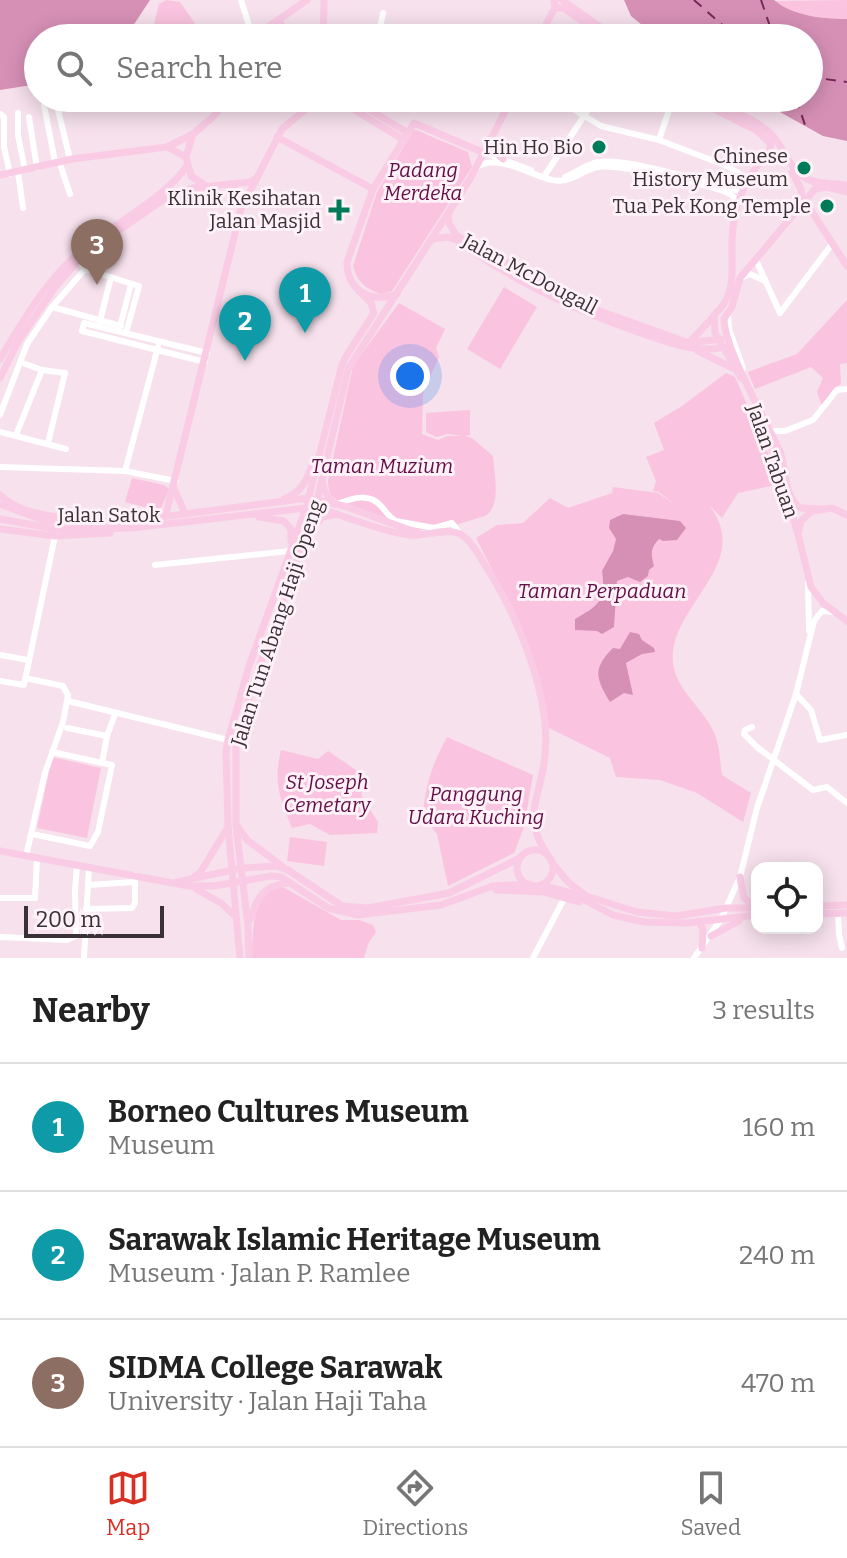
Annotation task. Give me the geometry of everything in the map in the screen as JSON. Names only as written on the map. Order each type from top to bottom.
[{"type":"main road","points":[[272,24],[307,0]]},
{"type":"main road","points":[[562,0],[596,24]]},
{"type":"main road","points":[[322,2],[323,24]]},
{"type":"main road","points":[[545,24],[554,4],[587,24]]},
{"type":"main road","points":[[278,20],[281,24]]},
{"type":"main road","points":[[0,175],[70,159],[167,147],[193,134],[217,112]]},
{"type":"main road","points":[[241,209],[277,137],[301,112]]},
{"type":"main road","points":[[361,112],[406,136]]},
{"type":"main road","name":"Jalan Tun Abang Haji Openg","points":[[240,958],[232,871],[236,741],[316,504],[351,360],[448,213],[504,112]]},
{"type":"main road","points":[[720,112],[773,141]]},
{"type":"main road","points":[[734,112],[757,123],[798,174],[816,182]]},
{"type":"main road","points":[[374,113],[406,136]]},
{"type":"main road","points":[[397,294],[381,297],[359,291],[350,282],[347,262],[373,189],[416,123],[482,152]]},
{"type":"main road","points":[[0,359],[62,269],[112,227],[175,182],[187,162],[193,134]]},
{"type":"main road","points":[[491,135],[494,151],[503,159]]},
{"type":"main road","points":[[277,137],[373,189]]},
{"type":"main road","points":[[689,343],[728,300],[733,280],[732,242],[738,203],[747,178],[769,152],[773,141]]},
{"type":"main road","points":[[167,147],[187,162],[199,183],[209,185]]},
{"type":"main road","points":[[769,152],[782,153],[802,192],[802,203]]},
{"type":"main road","points":[[0,378],[35,315],[78,261],[158,201],[181,191],[250,182],[259,177]]},
{"type":"main road","points":[[794,177],[803,181],[847,185]]},
{"type":"main road","points":[[171,514],[175,485],[241,209],[241,199],[230,184]]},
{"type":"main road","points":[[725,342],[724,319],[732,307],[740,278],[818,187],[847,192]]},
{"type":"main road","points":[[802,203],[812,212],[847,266]]},
{"type":"main road","name":"Jalan McDougall","points":[[448,213],[449,223],[456,235],[583,305],[689,343],[725,342]]},
{"type":"main road","name":"Jalan McDougall","points":[[431,239],[455,239],[476,254],[578,310],[696,350],[725,342]]},
{"type":"main road","points":[[734,253],[741,262],[755,262]]},
{"type":"main road","name":"Jalan Tun Abang Haji Openg","points":[[249,958],[244,882],[232,826],[226,752],[241,691],[306,508],[345,358],[374,313],[371,303],[359,291]]},
{"type":"main road","points":[[714,315],[714,328],[725,342]]},
{"type":"main road","name":"Jalan Tabuan","points":[[725,342],[783,458],[791,500],[801,508],[822,509]]},
{"type":"main road","points":[[696,350],[739,370]]},
{"type":"main road","name":"Jalan Tabuan","points":[[739,370],[776,457],[808,581]]},
{"type":"main road","points":[[275,503],[298,493],[304,486],[324,437]]},
{"type":"main road","points":[[321,478],[325,492],[336,504]]},
{"type":"main road","points":[[175,485],[185,513]]},
{"type":"main road","name":"Jalan Satok","points":[[0,495],[25,510],[55,517],[185,513],[308,498],[316,504]]},
{"type":"main road","points":[[0,504],[43,520],[88,526]]},
{"type":"main road","points":[[316,504],[336,504],[420,535]]},
{"type":"main road","points":[[316,504],[340,515],[411,536],[460,534],[480,556],[494,579],[518,626],[536,676],[545,735],[546,754],[533,813],[534,835],[518,873],[529,884]]},
{"type":"main road","name":"Jalan Satok","points":[[0,529],[55,536],[89,536],[132,528],[306,508],[316,504]]},
{"type":"main road","points":[[798,534],[805,516],[822,509],[832,508],[847,515]]},
{"type":"main road","name":"Jalan Satok","points":[[0,519],[55,529],[171,514]]},
{"type":"main road","points":[[305,540],[322,517],[340,515]]},
{"type":"main road","points":[[241,516],[284,521],[291,529],[290,551]]},
{"type":"main road","name":"Jalan Satok","points":[[88,526],[132,528]]},
{"type":"main road","points":[[808,581],[823,603],[847,621]]},
{"type":"main road","points":[[190,883],[232,826],[288,870],[342,906],[368,908],[449,893],[524,855],[537,850],[547,854]]},
{"type":"main road","points":[[534,835],[553,864],[575,889],[626,910],[676,916],[751,907]]},
{"type":"main road","points":[[0,851],[89,867],[135,879],[233,884],[271,876],[281,877],[328,908],[351,915],[441,905],[493,886],[529,884],[571,893],[603,911]]},
{"type":"main road","points":[[540,885],[549,879],[553,864]]},
{"type":"main road","points":[[190,883],[242,868],[277,866],[288,870]]},
{"type":"main road","points":[[740,877],[744,898],[751,903]]},
{"type":"main road","points":[[248,926],[257,902],[266,889],[291,882]]},
{"type":"main road","points":[[190,883],[221,903],[236,918]]},
{"type":"main road","points":[[470,895],[494,890],[519,890],[565,897],[644,922],[671,924],[751,916]]},
{"type":"main road","points":[[823,906],[847,905]]},
{"type":"main road","points":[[823,914],[843,913]]},
{"type":"main road","points":[[711,936],[736,921],[751,917]]},
{"type":"main road","points":[[699,921],[703,930],[701,950]]},
{"type":"street","points":[[241,0],[249,24]]},
{"type":"street","points":[[381,24],[383,13]]},
{"type":"street","points":[[46,112],[57,162],[70,194]]},
{"type":"street","points":[[58,112],[70,159]]},
{"type":"street","points":[[578,112],[601,126],[659,140],[727,166],[747,178]]},
{"type":"street","points":[[545,175],[587,112]]},
{"type":"street","points":[[659,140],[668,112]]},
{"type":"street","points":[[18,113],[17,172],[23,208]]},
{"type":"street","points":[[0,114],[4,117],[4,147],[17,172]]},
{"type":"street","points":[[29,117],[37,168]]},
{"type":"street","points":[[482,152],[545,175],[563,177],[591,164],[613,162],[742,190]]},
{"type":"street","points":[[475,168],[487,161],[565,181],[606,166],[686,181],[731,194],[738,203]]},
{"type":"street","points":[[755,262],[780,313],[832,244]]},
{"type":"street","points":[[78,261],[86,268],[131,284],[122,330]]},
{"type":"street","points":[[0,415],[27,344],[52,307],[86,268]]},
{"type":"street","points":[[740,278],[750,274],[765,281]]},
{"type":"street","points":[[100,321],[111,277]]},
{"type":"street","points":[[52,307],[122,330]]},
{"type":"street","points":[[728,314],[728,325],[743,368],[739,370]]},
{"type":"street","points":[[84,323],[122,330],[206,357],[158,350],[82,331],[84,323]]},
{"type":"street","points":[[125,471],[160,341]]},
{"type":"street","points":[[20,362],[42,370],[65,373],[48,443]]},
{"type":"street","points":[[16,435],[42,370]]},
{"type":"street","points":[[771,431],[785,431],[813,420],[837,390],[847,389]]},
{"type":"street","points":[[0,432],[66,449]]},
{"type":"street","points":[[0,467],[125,471],[175,485]]},
{"type":"street","points":[[336,504],[364,497],[374,500],[396,521],[434,528],[452,523],[460,534]]},
{"type":"street","points":[[25,681],[55,536]]},
{"type":"street","points":[[155,565],[290,551]]},
{"type":"street","points":[[808,581],[808,643]]},
{"type":"street","points":[[694,958],[721,919],[740,877],[757,808],[796,694],[818,614],[827,610],[839,615]]},
{"type":"street","points":[[0,655],[28,660]]},
{"type":"street","points":[[0,681],[63,686],[67,690],[68,701],[26,856]]},
{"type":"street","points":[[796,694],[811,710],[820,740],[847,735]]},
{"type":"street","points":[[68,701],[228,740]]},
{"type":"street","points":[[102,763],[115,714]]},
{"type":"street","points":[[752,727],[744,734],[757,747],[813,790],[827,787],[847,803]]},
{"type":"street","points":[[67,728],[107,736]]},
{"type":"street","points":[[32,834],[90,846],[98,832],[112,765],[52,752]]},
{"type":"street","points":[[0,898],[35,898],[37,858]]},
{"type":"street","points":[[0,937],[67,940],[76,936],[77,865]]},
{"type":"street","points":[[84,958],[89,867]]},
{"type":"street","points":[[86,909],[132,908],[135,903],[135,879],[88,885]]},
{"type":"street","points":[[533,958],[565,897]]},
{"type":"street","points":[[842,948],[839,934],[843,913]]},
{"type":"street","points":[[701,950],[707,958]]},
{"type":"green space","points":[[166,0],[180,2],[195,24],[154,24],[159,4]]},
{"type":"green space","points":[[847,0],[847,19],[809,16],[775,1]]},
{"type":"green space","name":"Padang Merdeka","points":[[416,130],[468,152],[472,167],[392,291],[381,294],[363,284],[353,266],[377,192]]},
{"type":"green space","points":[[504,287],[537,307],[500,369],[467,349]]},
{"type":"green space","points":[[847,300],[847,363],[840,364],[841,384],[834,388],[822,406],[817,392],[823,378],[811,367],[755,389],[748,372],[797,354]]},
{"type":"green space","name":"Taman Muzium","points":[[399,303],[445,329],[436,348],[439,357],[423,393],[422,434],[438,440],[462,436],[448,434],[436,437],[426,432],[426,413],[470,410],[470,435],[465,436],[472,438],[493,456],[494,505],[485,516],[439,529],[416,529],[351,507],[334,498],[330,492],[328,481],[353,366]]},
{"type":"green space","name":"Taman Perpaduan","points":[[726,373],[735,377],[770,458],[775,485],[738,493],[722,518],[709,505],[720,524],[723,542],[711,576],[681,627],[674,645],[673,660],[680,684],[711,726],[722,775],[751,793],[743,822],[697,793],[660,780],[616,777],[610,758],[545,726],[522,629],[476,538],[497,525],[523,523],[550,498],[568,508],[612,493],[613,487],[658,493],[674,504],[659,492],[653,491],[656,481],[646,457],[664,450],[654,423]]},
{"type":"green space","points":[[132,478],[164,485],[169,489],[160,511],[125,502]]},
{"type":"green space","name":"Panggung Udara Kuching","points":[[447,737],[533,775],[524,827],[514,853],[448,886],[437,834],[423,817],[430,776]]},
{"type":"green space","name":"St Joseph Cemetary","points":[[281,750],[318,759],[328,751],[359,772],[362,797],[378,822],[377,833],[330,835],[310,824],[292,828],[279,790]]},
{"type":"green space","points":[[52,757],[101,768],[87,838],[37,828]]},
{"type":"green space","points":[[290,837],[327,842],[324,866],[287,861]]},
{"type":"green space","points":[[283,887],[341,920],[359,920],[373,925],[376,932],[364,958],[252,958],[259,905],[272,890]]},
{"type":"shaded area","points":[[0,0],[150,0],[134,24],[24,24],[24,86],[0,90]]},
{"type":"shaded area","points":[[624,0],[774,0],[799,13],[847,19],[847,141],[823,136],[780,112],[823,112],[823,24],[641,24],[631,16]]},
{"type":"shaded area","points":[[623,514],[680,521],[686,528],[677,540],[659,539],[656,542],[652,551],[654,566],[648,576],[640,582],[628,577],[617,581],[614,627],[602,634],[575,630],[575,619],[596,605],[602,595],[602,571],[616,539],[609,528],[610,520]]},
{"type":"shaded area","points":[[630,632],[639,634],[655,652],[642,654],[626,663],[633,695],[624,693],[610,702],[599,680],[599,668],[613,648],[620,649]]},
{"type":"ferry route","points":[[694,0],[721,24]]},
{"type":"ferry route","points":[[761,0],[769,24]]},
{"type":"ferry route","points":[[823,78],[847,82]]},
{"type":"ferry route","points":[[801,112],[806,128]]},
{"type":"place","name":"Hin Ho Bio","points":[[599,147]]},
{"type":"place","name":"Chinese History Museum","points":[[804,168]]},
{"type":"place","name":"Tua Pek Kong Temple","points":[[827,206]]},
{"type":"place","name":"Klinik Kesihatan Jalan Masjid","points":[[339,210]]},
{"type":"place","name":"SIDMA College Sarawak","points":[[97,285]]},
{"type":"place","name":"Borneo Cultures Museum","points":[[305,333]]},
{"type":"place","name":"Sarawak Islamic Heritage Museum","points":[[245,361]]}]
